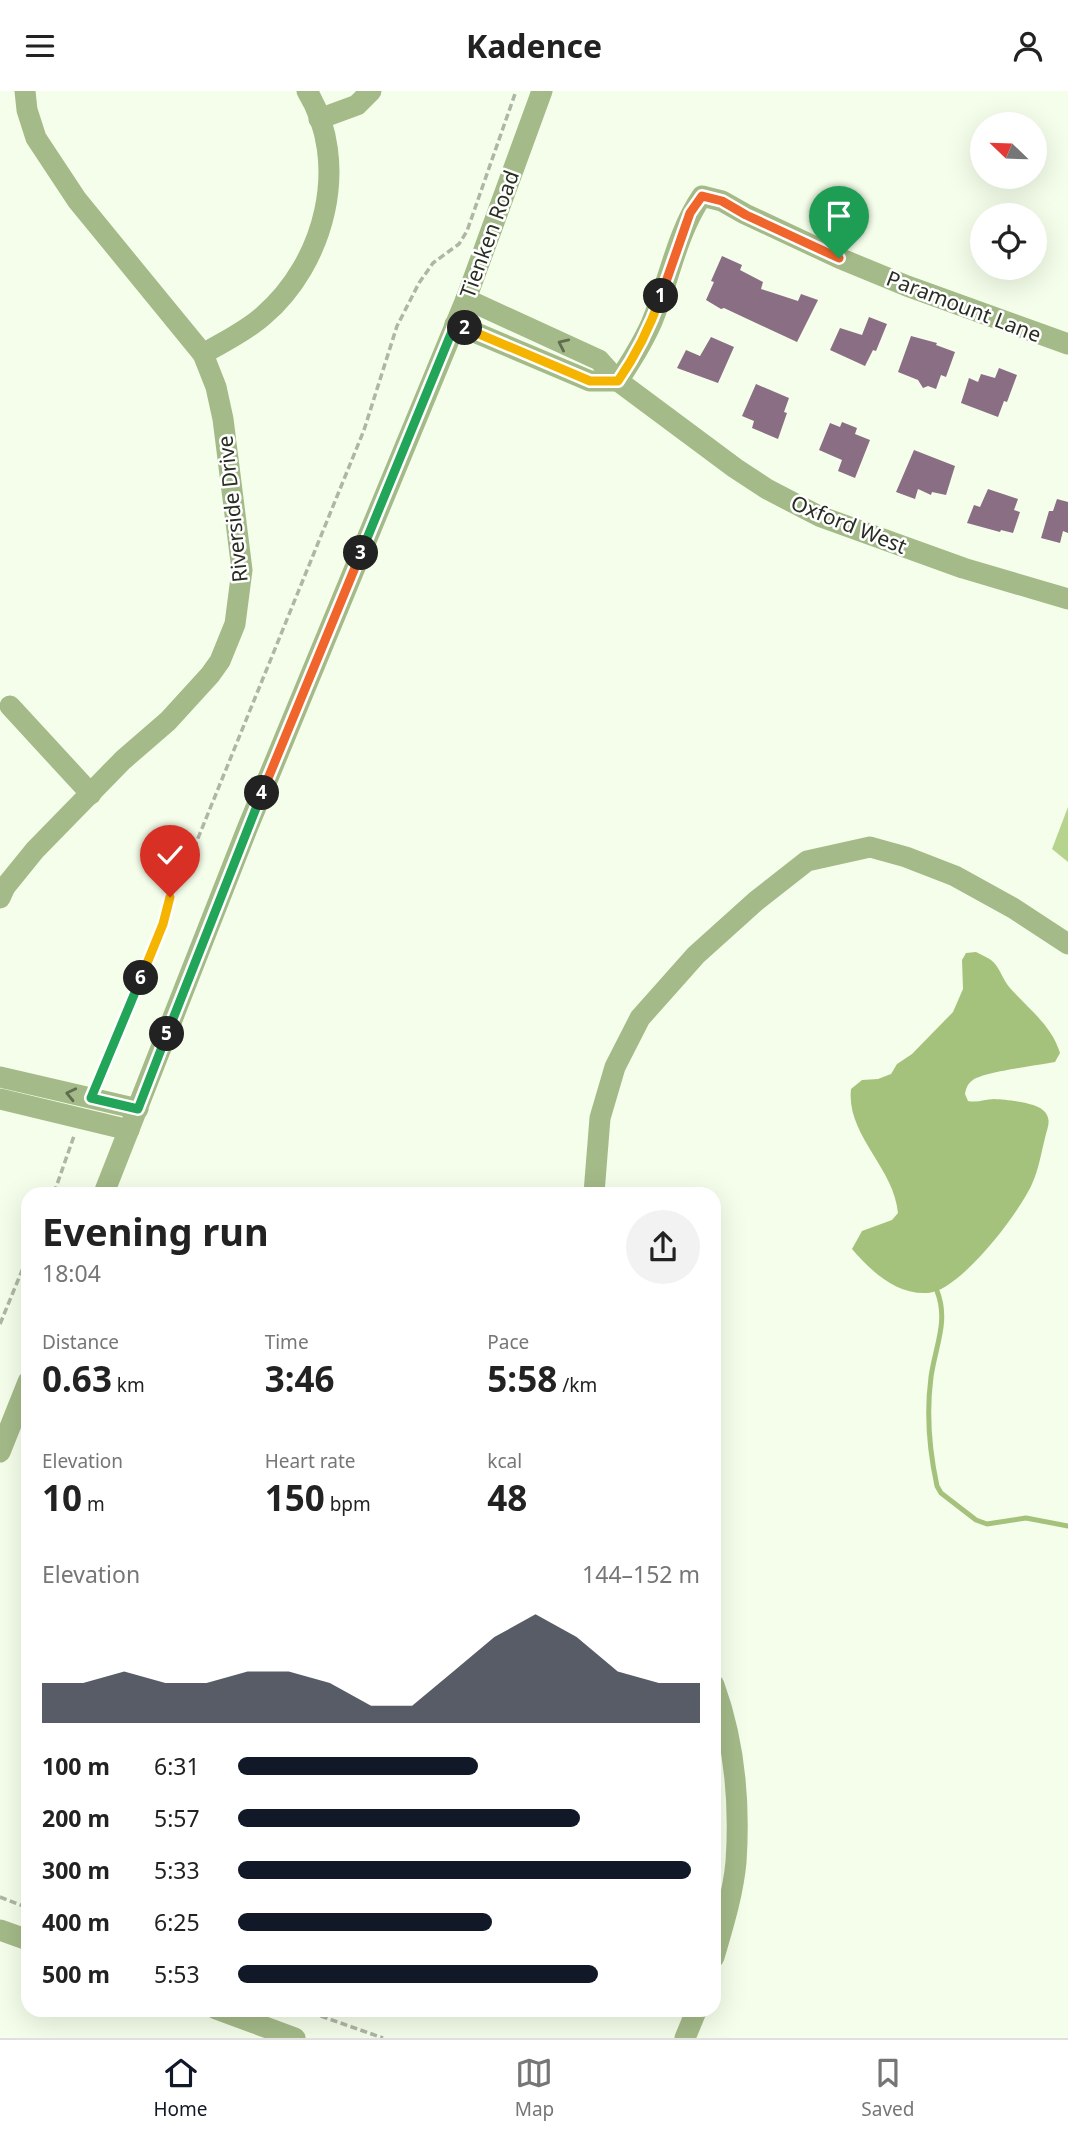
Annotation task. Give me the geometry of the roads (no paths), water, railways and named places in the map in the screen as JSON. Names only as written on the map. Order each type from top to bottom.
[{"type":"street","name":"Riverside Drive","points":[[0,898],[5,887],[35,850],[167,721],[210,675],[220,661],[235,624],[242,570],[223,419],[216,387],[203,353],[77,200],[36,138],[27,110],[25,91]]},
{"type":"street","points":[[203,353],[237,335],[263,316],[287,290],[306,261],[326,216],[330,173],[324,134],[307,91]]},
{"type":"street","points":[[319,119],[357,105],[371,91]]},
{"type":"street","name":"Tienken Road","points":[[106,1187],[247,829],[466,299],[542,91]]},
{"type":"street","name":"Paramount Lane","points":[[618,381],[632,361],[651,323],[690,213],[702,196],[722,201],[746,215],[907,286],[1068,344]]},
{"type":"street","name":"Oxford West","points":[[466,299],[599,360],[618,381],[767,489],[819,516],[963,568],[1068,599]]},
{"type":"street","points":[[455,324],[590,381],[618,381]]},
{"type":"street","points":[[10,706],[91,794]]},
{"type":"street","points":[[594,1187],[600,1118],[615,1067],[640,1018],[696,955],[756,901],[807,861],[870,847],[906,857],[955,876],[1013,908],[1068,944]]},
{"type":"street","points":[[0,1077],[138,1109]]},
{"type":"street","points":[[0,1099],[129,1130]]},
{"type":"street","points":[[0,1452],[21,1400]]},
{"type":"street","points":[[721,1709],[736,1781],[736,1862],[721,1934]]},
{"type":"street","points":[[0,1930],[21,1938]]},
{"type":"street","points":[[238,2017],[295,2038]]},
{"type":"street","points":[[685,2038],[694,2017]]},
{"type":"waterway","points":[[937,1291],[942,1313],[929,1391],[930,1445],[937,1486],[941,1493],[976,1520],[987,1524],[1026,1518],[1068,1526]]}]
